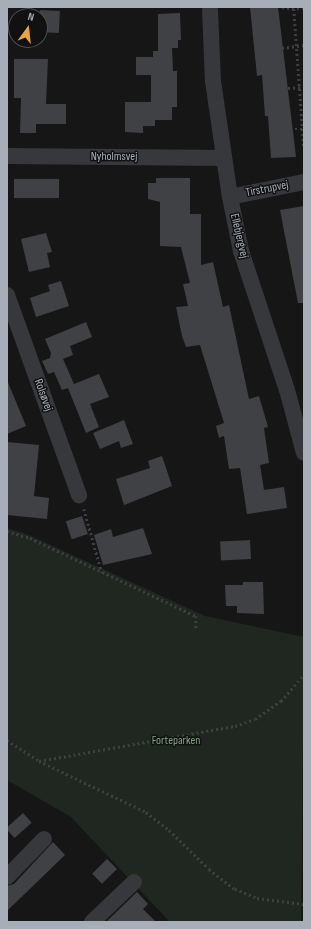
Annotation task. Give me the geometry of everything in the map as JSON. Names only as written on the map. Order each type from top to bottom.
[{"type":"street","name":"Ellebjergvej","points":[[210,10],[213,81],[222,158],[241,250],[287,390],[304,453]]},
{"type":"street","name":"Nyholmsvej","points":[[7,156],[222,158]]},
{"type":"street","name":"Tirstrupvej","points":[[230,197],[304,182]]},
{"type":"street","name":"Rolsøvej","points":[[7,295],[79,495]]},
{"type":"street","points":[[7,877],[44,839]]},
{"type":"street","points":[[92,922],[134,882]]},
{"type":"path","points":[[282,7],[294,9],[304,8]]},
{"type":"path","points":[[294,9],[298,88],[304,147]]},
{"type":"path","points":[[282,48],[296,47],[299,43],[304,45]]},
{"type":"path","points":[[288,88],[304,87]]},
{"type":"path","points":[[295,129],[303,129]]},
{"type":"path","points":[[79,495],[102,574]]},
{"type":"path","points":[[7,531],[30,538],[102,574],[196,616],[196,630]]},
{"type":"path","points":[[39,761],[235,726],[255,719],[282,701],[304,675]]},
{"type":"path","points":[[7,740],[39,761],[146,812],[169,830],[209,869],[235,889],[257,898],[304,904]]},
{"type":"green space","name":"Forteparken","points":[[7,528],[29,535],[205,616],[304,637],[301,922],[170,922],[71,817],[7,780]]},
{"type":"building","points":[[250,7],[278,7],[296,157],[271,158],[268,116],[265,116],[262,75],[257,76]]},
{"type":"building","points":[[48,10],[60,11],[59,33],[48,32]]},
{"type":"building","points":[[180,13],[181,40],[178,40],[178,48],[172,48],[173,71],[177,71],[177,107],[172,107],[172,120],[155,120],[155,126],[143,126],[143,133],[125,132],[125,102],[151,102],[151,75],[136,75],[136,57],[153,57],[153,51],[158,51],[158,14]]},
{"type":"building","points":[[14,59],[48,59],[46,104],[66,104],[66,124],[36,124],[36,133],[20,133],[21,98],[14,98]]},
{"type":"building","points":[[156,178],[190,178],[190,214],[201,214],[201,265],[213,262],[223,307],[229,305],[249,399],[259,396],[268,427],[264,428],[269,463],[260,465],[264,490],[284,487],[287,508],[247,514],[240,468],[229,469],[224,436],[219,438],[216,426],[224,423],[200,345],[186,347],[182,336],[176,307],[188,306],[183,284],[190,283],[181,247],[160,246],[160,202],[148,199],[148,183],[156,183]]},
{"type":"building","points":[[14,179],[59,179],[59,198],[14,198]]},
{"type":"building","points":[[304,206],[304,303],[298,303],[280,210]]},
{"type":"building","points":[[46,233],[52,252],[47,253],[50,267],[29,272],[21,239]]},
{"type":"building","points":[[61,281],[69,306],[36,317],[30,298],[50,291],[48,285]]},
{"type":"building","points":[[86,322],[92,337],[70,346],[73,355],[63,359],[74,384],[99,374],[109,397],[90,404],[99,427],[86,433],[68,388],[62,390],[54,372],[48,374],[42,361],[50,358],[51,353],[45,339]]},
{"type":"building","points":[[7,380],[26,426],[7,434]]},
{"type":"building","points":[[124,420],[133,444],[121,448],[119,441],[100,449],[93,433]]},
{"type":"building","points":[[7,442],[39,445],[34,496],[49,498],[47,519],[7,515]]},
{"type":"building","points":[[162,456],[172,486],[124,505],[116,479],[150,468],[148,461]]},
{"type":"building","points":[[82,516],[88,534],[72,539],[66,521]]},
{"type":"building","points":[[143,528],[152,554],[103,565],[94,535],[111,529],[113,537]]},
{"type":"building","points":[[250,540],[251,559],[221,561],[220,542]]},
{"type":"building","points":[[243,582],[263,582],[264,614],[237,613],[237,606],[226,606],[225,585],[243,585]]},
{"type":"building","points":[[23,813],[32,823],[15,838],[7,830],[7,827]]},
{"type":"building","points":[[53,842],[65,855],[7,911],[7,886],[14,884]]},
{"type":"building","points":[[107,859],[117,869],[102,884],[92,874]]},
{"type":"building","points":[[137,892],[148,904],[143,909],[156,922],[106,922]]}]
